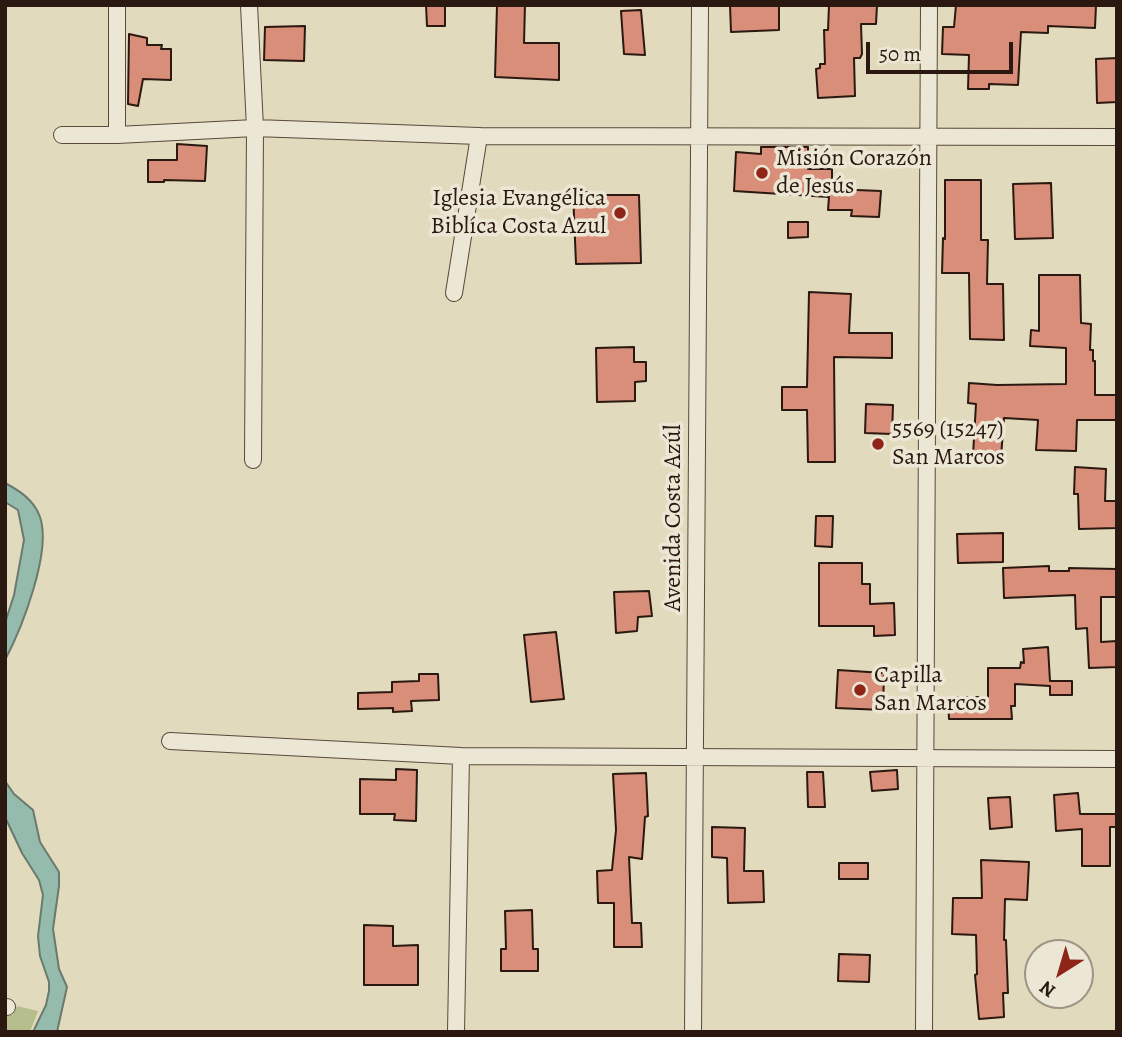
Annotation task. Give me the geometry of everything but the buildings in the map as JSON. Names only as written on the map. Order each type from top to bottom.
[{"type":"street","points":[[117,5],[117,135]]},
{"type":"street","points":[[249,5],[255,128],[253,460]]},
{"type":"street","name":"Avenida Costa Azúl","points":[[693,1032],[700,5]]},
{"type":"street","points":[[924,1032],[929,5]]},
{"type":"street","points":[[62,135],[255,128],[479,136],[1117,137]]},
{"type":"street","points":[[454,293],[479,136]]},
{"type":"street","points":[[170,741],[461,756],[1117,759]]},
{"type":"street","points":[[456,1032],[461,756]]},
{"type":"shaded area","points":[[5,483],[21,493],[34,506],[43,532],[39,569],[19,629],[5,660],[5,623],[14,595],[24,540],[18,510],[5,502]]},
{"type":"shaded area","points":[[5,781],[14,794],[33,810],[40,842],[59,872],[53,929],[59,969],[67,987],[57,1032],[33,1032],[46,1005],[49,991],[38,936],[43,895],[39,880],[22,853],[5,817]]},
{"type":"shaded area","points":[[17,1006],[38,1011],[30,1032],[5,1032],[5,1013],[13,1015]]},
{"type":"place","name":"Misión Corazón de Jesús","points":[[762,173]]},
{"type":"place","name":"Iglesia Evangélica Biblíca Costa Azul","points":[[620,213]]},
{"type":"place","name":"5569 (15247) San Marcos","points":[[878,444]]},
{"type":"place","name":"Capilla San Marcos","points":[[860,690]]}]
